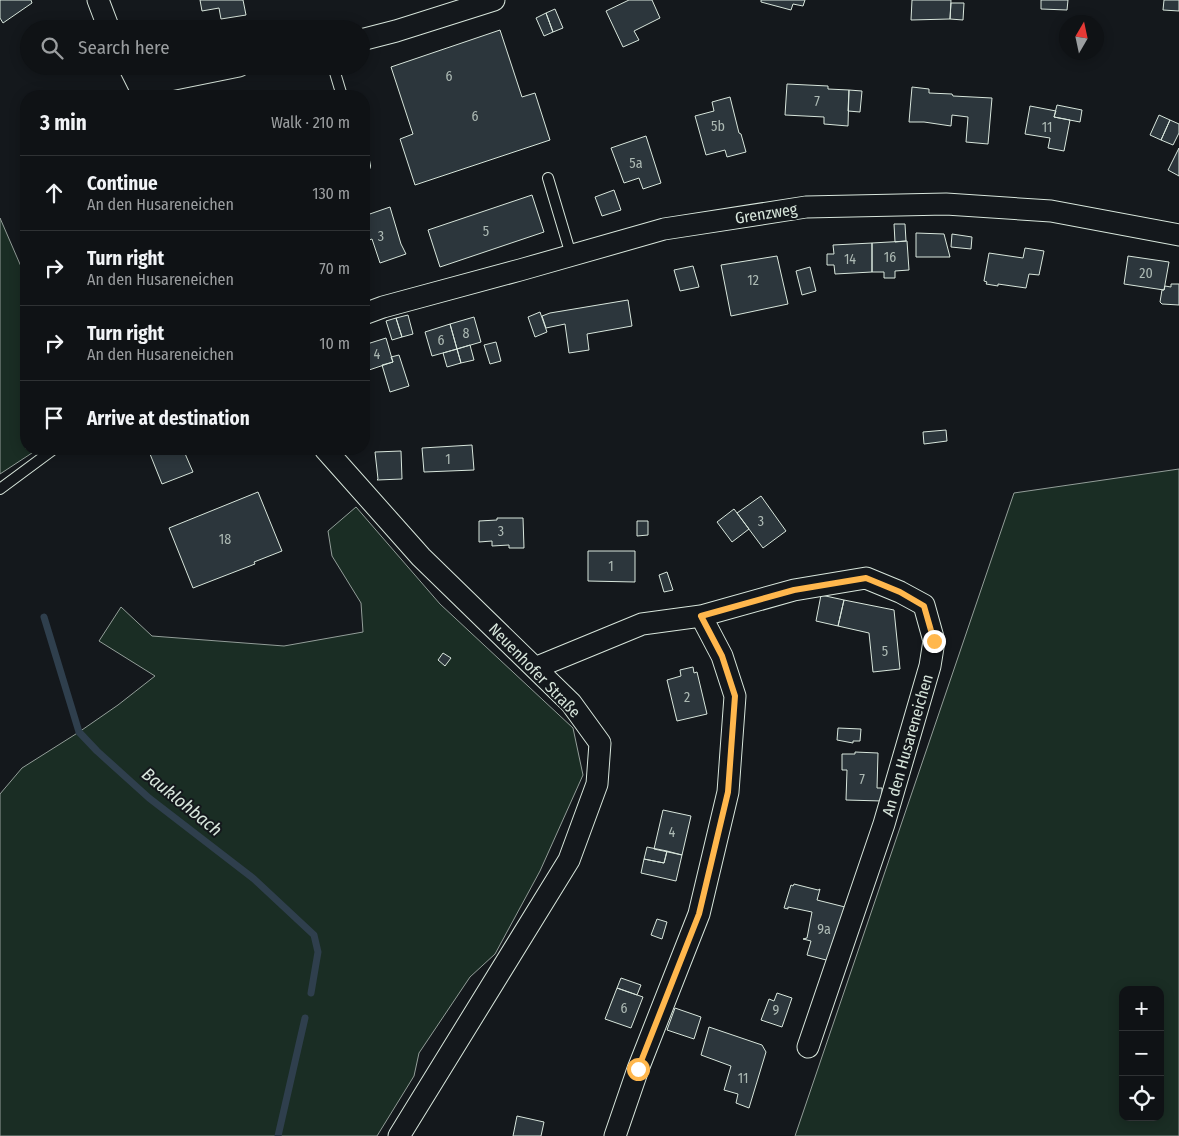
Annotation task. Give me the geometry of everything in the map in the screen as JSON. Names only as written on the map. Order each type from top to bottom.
[{"type":"street","points":[[98,0],[106,20]]},
{"type":"street","points":[[370,38],[494,0]]},
{"type":"street","points":[[134,75],[141,90]]},
{"type":"street","points":[[146,90],[204,75]]},
{"type":"street","name":"Grenzweg","points":[[370,312],[664,229],[806,207],[946,204],[1051,211],[1179,235]]},
{"type":"street","name":"Neuenhofer Straße","points":[[330,455],[421,557],[571,703],[600,743],[597,784],[570,860],[398,1136]]},
{"type":"street","name":"An den Husareneichen","points":[[536,668],[642,624],[701,616],[794,590],[866,578],[900,592],[924,606],[934,641],[930,666],[884,824],[808,1047]]},
{"type":"street","points":[[615,1136],[638,1069],[699,914],[728,792],[735,696],[722,656],[701,616]]},
{"type":"lane","points":[[336,75],[340,90]]},
{"type":"lane","points":[[548,178],[571,255]]},
{"type":"lane","points":[[0,489],[46,455]]},
{"type":"green space","points":[[0,218],[20,264],[20,455],[29,455],[0,474]]},
{"type":"green space","points":[[1179,469],[1179,1136],[795,1136],[1014,493]]},
{"type":"green space","points":[[356,507],[440,604],[573,728],[583,775],[540,871],[495,954],[470,977],[419,1053],[414,1076],[377,1136],[0,1136],[0,794],[22,768],[79,732],[155,676],[99,641],[121,607],[152,636],[284,646],[363,632],[361,603],[332,556],[328,531]]},
{"type":"building","points":[[0,0],[31,0],[32,3],[3,23],[0,18]]},
{"type":"building","points":[[200,0],[243,0],[246,15],[221,19],[219,8],[202,11]]},
{"type":"building","points":[[629,0],[652,0],[660,18],[634,31],[639,40],[623,47],[606,11]]},
{"type":"building","points":[[761,0],[805,0],[803,6],[793,4],[791,10],[761,2]]},
{"type":"building","points":[[912,0],[951,0],[950,19],[911,20]]},
{"type":"building","points":[[1041,0],[1068,0],[1067,10],[1041,9]]},
{"type":"building","points":[[1164,0],[1179,0],[1179,11],[1163,10]]},
{"type":"building","points":[[951,3],[964,3],[963,20],[950,19]]},
{"type":"building","points":[[555,9],[563,28],[553,32],[546,13]]},
{"type":"building","points":[[546,13],[553,32],[544,36],[536,18]]},
{"type":"building","points":[[500,30],[522,97],[535,93],[550,140],[415,185],[400,139],[413,134],[391,67]]},
{"type":"building","points":[[787,84],[828,86],[828,89],[849,90],[848,126],[824,124],[824,117],[785,115]]},
{"type":"building","points":[[912,87],[929,89],[929,93],[992,98],[988,144],[966,142],[968,117],[952,115],[951,126],[909,122]]},
{"type":"building","points":[[849,90],[862,91],[860,112],[848,111]]},
{"type":"building","points":[[730,97],[746,152],[727,157],[725,150],[706,155],[695,116],[714,111],[712,102]]},
{"type":"building","points":[[1057,105],[1082,110],[1080,122],[1054,117]]},
{"type":"building","points":[[1030,106],[1056,111],[1054,117],[1070,120],[1064,151],[1048,148],[1050,138],[1025,134]]},
{"type":"building","points":[[1159,115],[1170,120],[1161,140],[1150,135]]},
{"type":"building","points":[[1170,120],[1179,124],[1179,133],[1173,145],[1161,140]]},
{"type":"building","points":[[646,136],[661,183],[643,189],[639,178],[624,183],[611,148]]},
{"type":"building","points":[[1179,148],[1179,176],[1168,170]]},
{"type":"building","points":[[614,190],[621,210],[602,216],[595,197]]},
{"type":"building","points":[[532,195],[544,232],[440,267],[428,230]]},
{"type":"building","points":[[390,207],[401,244],[406,254],[380,263],[372,239],[370,240],[370,214]]},
{"type":"building","points":[[894,224],[905,224],[906,241],[895,242]]},
{"type":"building","points":[[916,233],[944,234],[950,257],[916,257]]},
{"type":"building","points":[[952,234],[972,237],[971,249],[951,247]]},
{"type":"building","points":[[907,241],[909,270],[895,271],[895,278],[884,278],[884,272],[872,272],[872,243]]},
{"type":"building","points":[[872,243],[872,272],[835,274],[834,265],[827,265],[827,254],[834,254],[833,245]]},
{"type":"building","points":[[1025,248],[1044,251],[1039,275],[1029,274],[1026,288],[986,284],[987,282],[984,281],[989,253],[1023,258]]},
{"type":"building","points":[[777,256],[788,304],[731,316],[721,265]]},
{"type":"building","points":[[1128,256],[1169,262],[1164,290],[1124,284]]},
{"type":"building","points":[[693,266],[699,287],[680,291],[674,270]]},
{"type":"building","points":[[810,267],[816,291],[802,295],[796,271]]},
{"type":"building","points":[[1171,284],[1179,284],[1179,305],[1162,304],[1160,302],[1162,290],[1164,290],[1165,286],[1171,287]]},
{"type":"building","points":[[628,300],[632,326],[587,334],[589,350],[569,353],[565,324],[546,328],[542,316],[550,313]]},
{"type":"building","points":[[540,312],[547,332],[535,337],[528,317]]},
{"type":"building","points":[[408,315],[413,334],[402,337],[396,318]]},
{"type":"building","points":[[474,317],[481,342],[457,349],[450,324]]},
{"type":"building","points":[[396,318],[402,337],[392,340],[386,321]]},
{"type":"building","points":[[450,324],[457,349],[432,356],[425,332]]},
{"type":"building","points":[[386,338],[393,362],[370,370],[370,343]]},
{"type":"building","points":[[496,342],[501,361],[490,364],[484,345]]},
{"type":"building","points":[[470,345],[474,360],[461,363],[457,349]]},
{"type":"building","points":[[457,349],[461,363],[447,367],[443,353]]},
{"type":"building","points":[[399,355],[409,386],[390,392],[382,365],[393,362],[391,357]]},
{"type":"building","points":[[946,430],[947,441],[924,444],[923,432]]},
{"type":"building","points":[[472,445],[474,470],[424,472],[422,448]]},
{"type":"building","points":[[401,451],[402,479],[377,480],[375,452]]},
{"type":"building","points":[[150,455],[186,455],[193,472],[162,484]]},
{"type":"building","points":[[258,492],[282,551],[254,562],[255,564],[193,588],[169,528]]},
{"type":"building","points":[[761,496],[786,531],[763,548],[737,513]]},
{"type":"building","points":[[734,509],[749,529],[732,542],[717,522]]},
{"type":"building","points":[[497,518],[523,518],[524,548],[509,548],[509,545],[492,546],[492,541],[479,542],[479,521],[497,520]]},
{"type":"building","points":[[637,521],[648,521],[648,535],[637,536]]},
{"type":"building","points":[[588,551],[635,551],[635,582],[588,581]]},
{"type":"building","points":[[667,572],[673,590],[664,592],[659,575]]},
{"type":"building","points":[[821,595],[844,600],[838,626],[816,621]]},
{"type":"building","points":[[844,600],[894,610],[900,669],[873,672],[869,633],[838,626]]},
{"type":"building","points":[[443,653],[451,658],[445,666],[438,660]]},
{"type":"building","points":[[693,667],[694,673],[697,672],[707,714],[677,721],[667,680],[681,676],[680,670]]},
{"type":"building","points":[[838,728],[861,729],[860,741],[853,741],[853,743],[837,740]]},
{"type":"building","points":[[855,752],[878,753],[877,788],[882,788],[882,801],[846,800],[847,770],[842,770],[842,754],[855,754]]},
{"type":"building","points":[[663,810],[691,816],[682,855],[654,849]]},
{"type":"building","points":[[647,847],[667,851],[664,863],[644,859]]},
{"type":"building","points":[[667,851],[682,855],[676,881],[641,873],[644,859],[664,863]]},
{"type":"building","points":[[794,884],[820,889],[817,900],[845,907],[830,961],[807,955],[811,941],[803,939],[807,938],[812,912],[788,907],[788,909],[784,908],[791,885],[793,886]]},
{"type":"building","points":[[657,919],[667,922],[662,939],[651,935]]},
{"type":"building","points":[[621,978],[641,985],[637,995],[617,988]]},
{"type":"building","points":[[617,988],[643,997],[631,1028],[605,1019]]},
{"type":"building","points":[[777,993],[792,998],[782,1027],[761,1020],[769,999],[774,1001]]},
{"type":"building","points":[[675,1008],[701,1017],[694,1039],[667,1030]]},
{"type":"building","points":[[709,1027],[762,1045],[766,1052],[749,1108],[736,1103],[738,1094],[724,1090],[731,1066],[701,1055]]},
{"type":"building","points":[[517,1116],[544,1122],[541,1136],[513,1136]]},
{"type":"waterway","name":"Bauklohbach","points":[[44,617],[79,732],[149,798],[254,879],[314,935],[318,952],[311,993]]},
{"type":"waterway","name":"Bauklohbach","points":[[278,1136],[305,1018]]},
{"type":"route","points":[[638,1069],[699,914],[728,792],[735,696],[722,656],[701,616],[794,590],[866,578],[900,592],[924,606],[934,641]]}]
